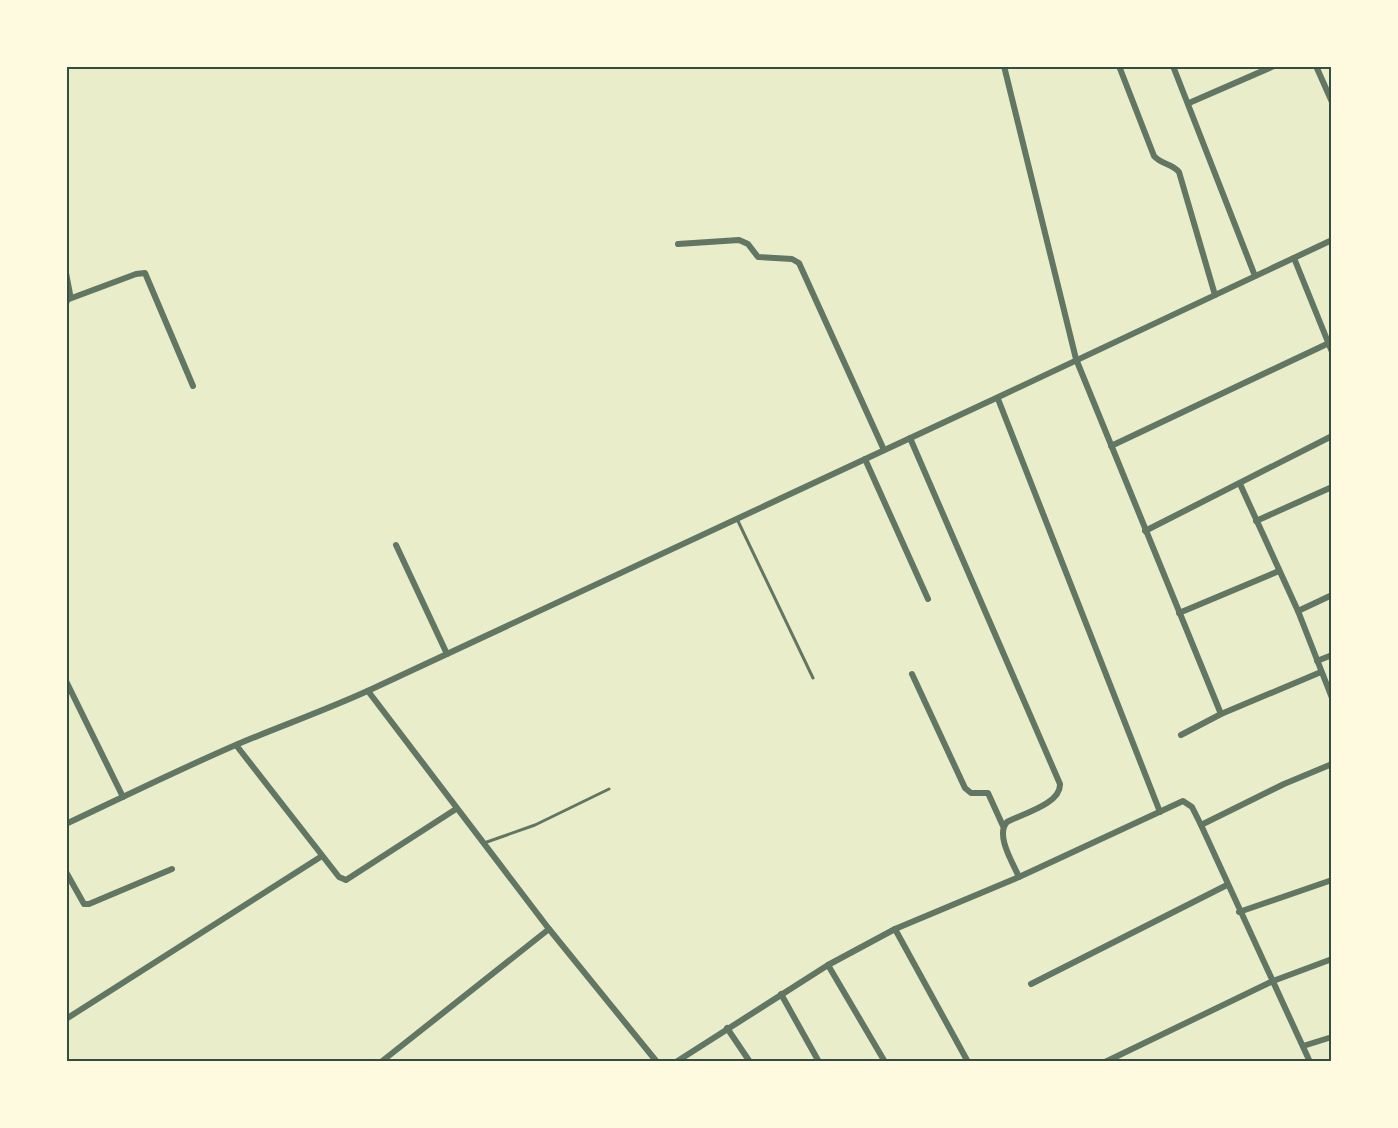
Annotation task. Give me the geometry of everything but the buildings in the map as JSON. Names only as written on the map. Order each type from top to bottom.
[{"type":"street","points":[[1004,66],[1076,359],[1221,714]]},
{"type":"street","points":[[1119,66],[1154,156],[1161,163],[1174,166],[1179,172],[1215,295]]},
{"type":"street","points":[[1173,66],[1255,276]]},
{"type":"street","points":[[1189,103],[1274,66]]},
{"type":"street","points":[[1316,66],[1332,102]]},
{"type":"street","points":[[678,244],[739,240],[748,244],[758,256],[792,259],[800,263],[884,450]]},
{"type":"street","points":[[66,824],[236,745],[368,691],[998,399],[1076,359],[1332,240]]},
{"type":"street","points":[[1294,258],[1332,352]]},
{"type":"street","points":[[66,273],[68,301],[141,272],[145,273],[193,386]]},
{"type":"street","points":[[1111,446],[1329,343]]},
{"type":"street","points":[[998,399],[1160,812]]},
{"type":"street","points":[[1145,531],[1332,436]]},
{"type":"street","points":[[910,438],[1060,784],[1060,790],[1053,800],[1002,826]]},
{"type":"street","points":[[866,459],[928,598]]},
{"type":"street","points":[[1240,484],[1298,611],[1332,698]]},
{"type":"street","points":[[1256,521],[1332,487]]},
{"type":"street","points":[[396,545],[447,654]]},
{"type":"street","points":[[1179,613],[1279,571]]},
{"type":"street","points":[[1298,611],[1332,595]]},
{"type":"street","points":[[1317,661],[1332,655]]},
{"type":"street","points":[[1181,735],[1221,714],[1321,672]]},
{"type":"street","points":[[912,674],[965,788],[971,793],[988,793],[1019,877]]},
{"type":"street","points":[[66,681],[123,797]]},
{"type":"street","points":[[368,691],[549,929],[657,1062]]},
{"type":"street","points":[[236,745],[339,877],[346,880],[456,809]]},
{"type":"street","points":[[1201,825],[1284,783],[1332,764]]},
{"type":"street","points":[[676,1062],[828,965],[895,929],[1019,877],[1183,801],[1192,807],[1201,825],[1239,912],[1310,1062]]},
{"type":"street","points":[[66,1019],[322,856]]},
{"type":"street","points":[[66,872],[84,904],[88,904],[172,869]]},
{"type":"street","points":[[1239,912],[1332,880]]},
{"type":"street","points":[[1031,984],[1227,885]]},
{"type":"street","points":[[381,1062],[549,929]]},
{"type":"street","points":[[895,929],[968,1062]]},
{"type":"street","points":[[1105,1062],[1273,981],[1332,959]]},
{"type":"street","points":[[828,965],[885,1062]]},
{"type":"street","points":[[781,994],[819,1062]]},
{"type":"street","points":[[727,1028],[750,1062]]},
{"type":"street","points":[[1303,1046],[1332,1037]]},
{"type":"lane","points":[[737,518],[813,678]]},
{"type":"lane","points":[[483,843],[535,825],[609,789]]}]
